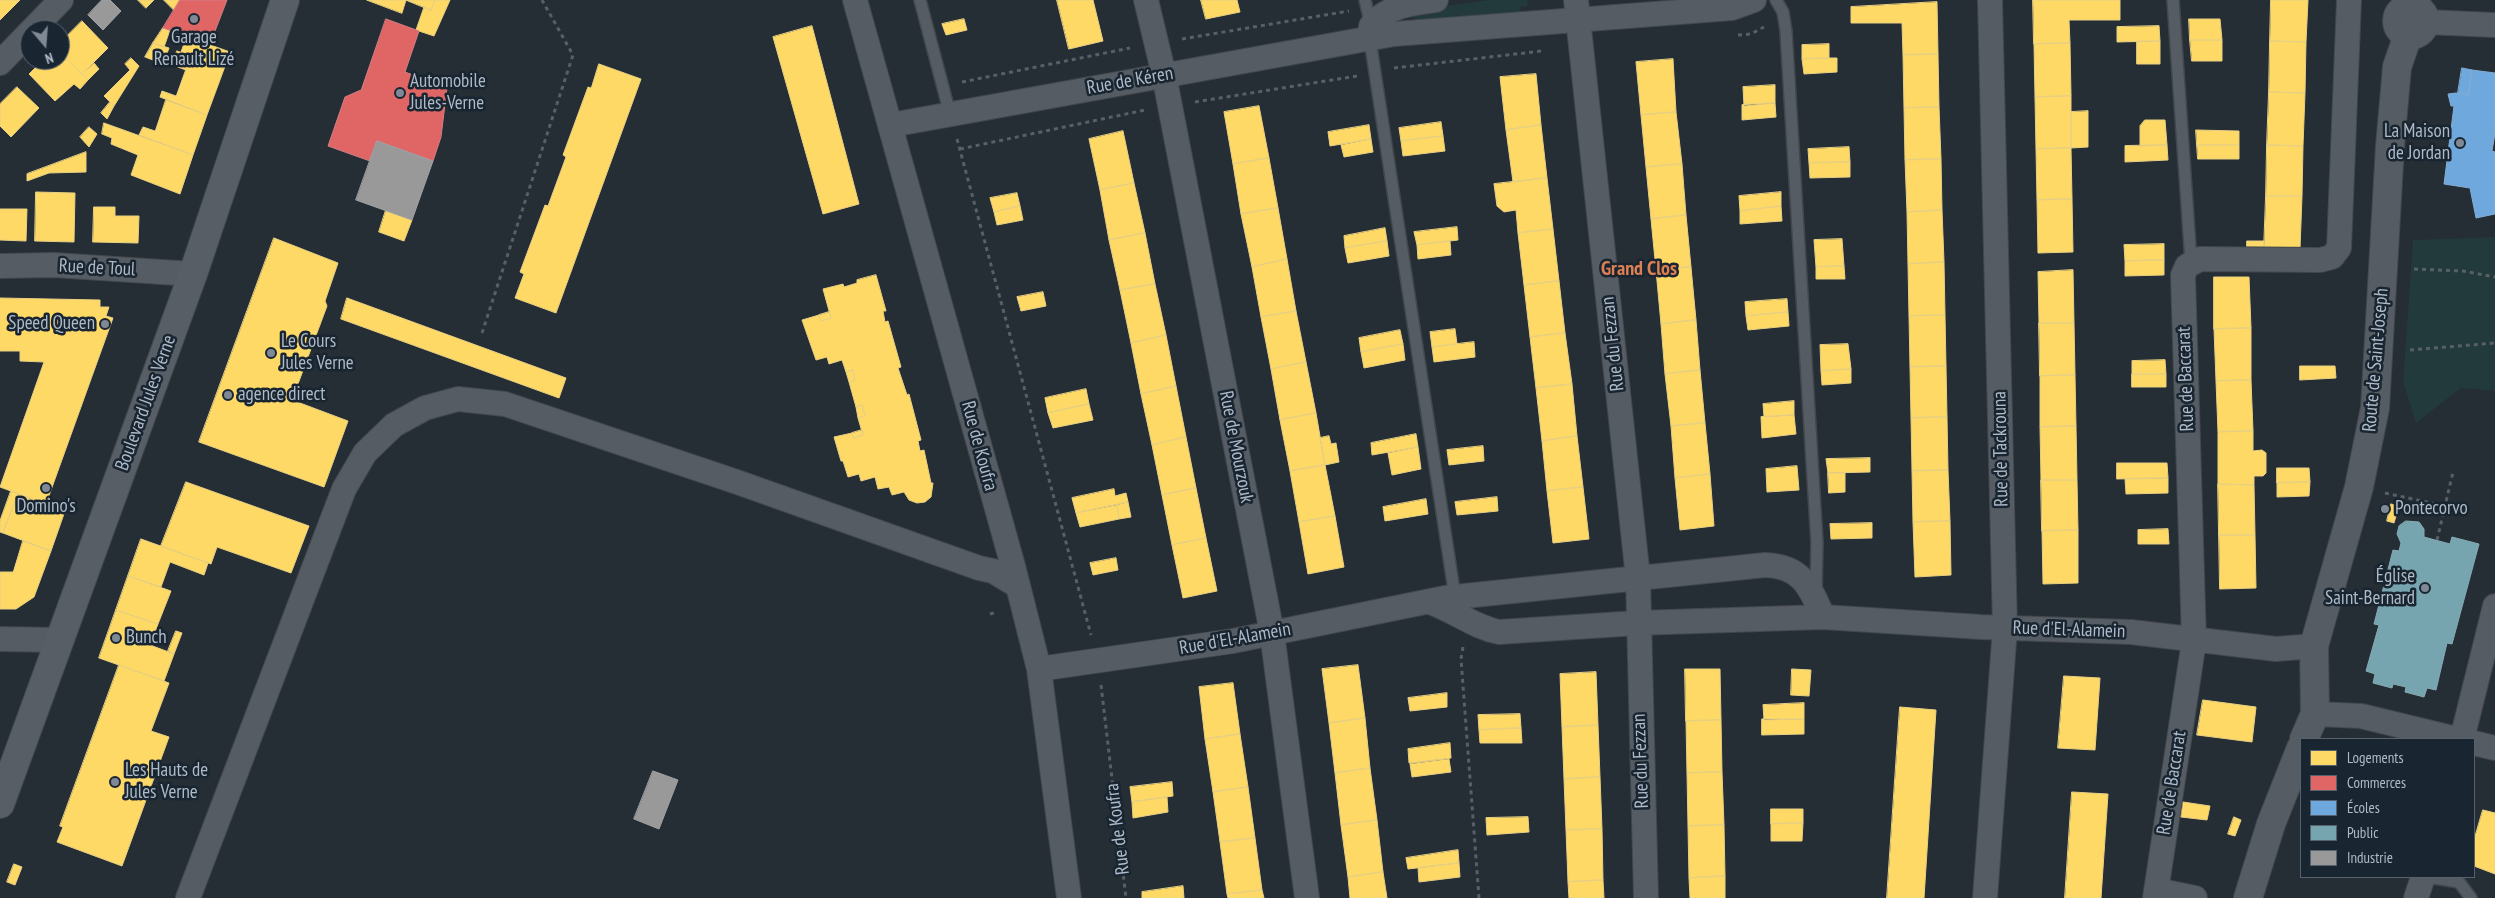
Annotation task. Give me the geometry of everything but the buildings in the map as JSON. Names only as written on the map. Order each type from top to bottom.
[{"type":"main road","name":"Boulevard Jules Verne","points":[[0,804],[193,274],[285,0]]},
{"type":"street","points":[[42,20],[61,0]]},
{"type":"street","name":"Rue de Koufra","points":[[855,0],[1018,586],[1039,669],[1069,898]]},
{"type":"street","name":"Rue de Mourzouk","points":[[1146,0],[1164,75],[1272,633],[1307,898]]},
{"type":"street","name":"Rue de Kéren","points":[[1370,33],[1385,12],[1436,0]]},
{"type":"street","name":"Rue de Kéren","points":[[891,125],[1164,75],[1370,33],[1394,34],[1578,10],[1732,8],[1754,0]]},
{"type":"street","name":"Rue de Tackrouna","points":[[1985,898],[2005,628],[1990,0]]},
{"type":"street","points":[[2191,262],[2209,259],[2320,260],[2332,258],[2339,248],[2349,0]]},
{"type":"street","name":"Rue du Fezzan","points":[[1578,10],[1638,578]]},
{"type":"street","points":[[2413,16],[2495,25]]},
{"type":"street","name":"Route de Saint-Joseph","points":[[2304,738],[2315,714],[2314,646],[2359,487],[2375,408],[2390,146],[2397,67],[2413,16]]},
{"type":"street","points":[[0,63],[20,42]]},
{"type":"street","name":"Rue de Baccarat","points":[[2155,894],[2194,641],[2183,287],[2183,276],[2186,266],[2191,262]]},
{"type":"street","name":"Rue de Toul","points":[[0,266],[54,265],[193,274]]},
{"type":"street","points":[[188,898],[344,489],[365,453],[394,425],[425,408],[458,399],[505,404],[737,482],[979,568],[993,571],[1018,586]]},
{"type":"street","name":"Rue d'El-Alamein","points":[[1039,669],[1272,633],[1455,597],[1764,565],[1782,565],[1793,570],[1809,586],[1819,608]]},
{"type":"street","points":[[1637,623],[1638,578]]},
{"type":"street","name":"Rue d'El-Alamein","points":[[1430,602],[1448,608],[1480,628],[1499,632],[1819,608],[2005,628],[2130,632],[2194,641],[2276,649],[2314,646]]},
{"type":"street","points":[[2462,738],[2495,606]]},
{"type":"street","name":"Rue du Fezzan","points":[[1637,623],[1646,898]]},
{"type":"street","points":[[0,639],[60,640]]},
{"type":"street","points":[[2315,714],[2361,716],[2452,738]]},
{"type":"street","points":[[2475,743],[2495,748]]},
{"type":"street","points":[[2248,898],[2271,824],[2300,751]]},
{"type":"street","points":[[2416,898],[2423,878]]},
{"type":"street","points":[[2155,894],[2195,898]]},
{"type":"lane","points":[[920,0],[950,114]]},
{"type":"lane","points":[[1366,0],[1455,597]]},
{"type":"lane","points":[[1776,0],[1783,12],[1786,31],[1819,608]]},
{"type":"lane","points":[[2173,0],[2191,262]]},
{"type":"lane","points":[[2434,878],[2458,882],[2472,898]]},
{"type":"path","points":[[482,333],[573,55],[542,0]]},
{"type":"path","name":"Rue de Kéren","points":[[1174,41],[1352,10]]},
{"type":"path","name":"Rue de Kéren","points":[[943,86],[1137,47]]},
{"type":"path","name":"Rue de Kéren","points":[[1190,103],[1376,73],[1390,68],[1582,47]]},
{"type":"path","name":"Rue de Kéren","points":[[960,149],[1151,109]]},
{"type":"path","name":"Rue de Koufra","points":[[960,149],[1098,660],[1126,898]]},
{"type":"path","points":[[2414,269],[2463,271],[2495,277]]},
{"type":"path","points":[[2410,350],[2495,343]]},
{"type":"path","points":[[2437,540],[2453,472]]},
{"type":"path","points":[[2359,487],[2445,506]]},
{"type":"path","points":[[1470,622],[1461,659],[1479,898]]},
{"type":"green space","points":[[1488,0],[1527,0],[1528,6],[1520,7],[1521,13],[1414,21],[1413,16],[1418,15],[1418,10]]},
{"type":"green space","points":[[2495,237],[2495,391],[2461,388],[2416,423],[2403,382],[2413,240]]},
{"type":"place","name":"Garage Renault Lizé","points":[[194,19]]},
{"type":"place","name":"Automobile Jules-Verne","points":[[400,93]]},
{"type":"place","name":"La Maison de Jordan","points":[[2460,143]]},
{"type":"place","name":"Speed Queen","points":[[105,324]]},
{"type":"place","name":"Le Cours Jules Verne","points":[[271,353]]},
{"type":"place","name":"agence direct","points":[[228,395]]},
{"type":"place","name":"Domino's","points":[[46,488]]},
{"type":"place","name":"Pontecorvo","points":[[2385,509]]},
{"type":"place","name":"Église Saint-Bernard","points":[[2425,588]]},
{"type":"place","name":"Bunch","points":[[116,638]]},
{"type":"place","name":"Les Hauts de Jules Verne","points":[[115,782]]},
{"type":"district","name":"Grand Clos","points":[[1639,269]]}]
